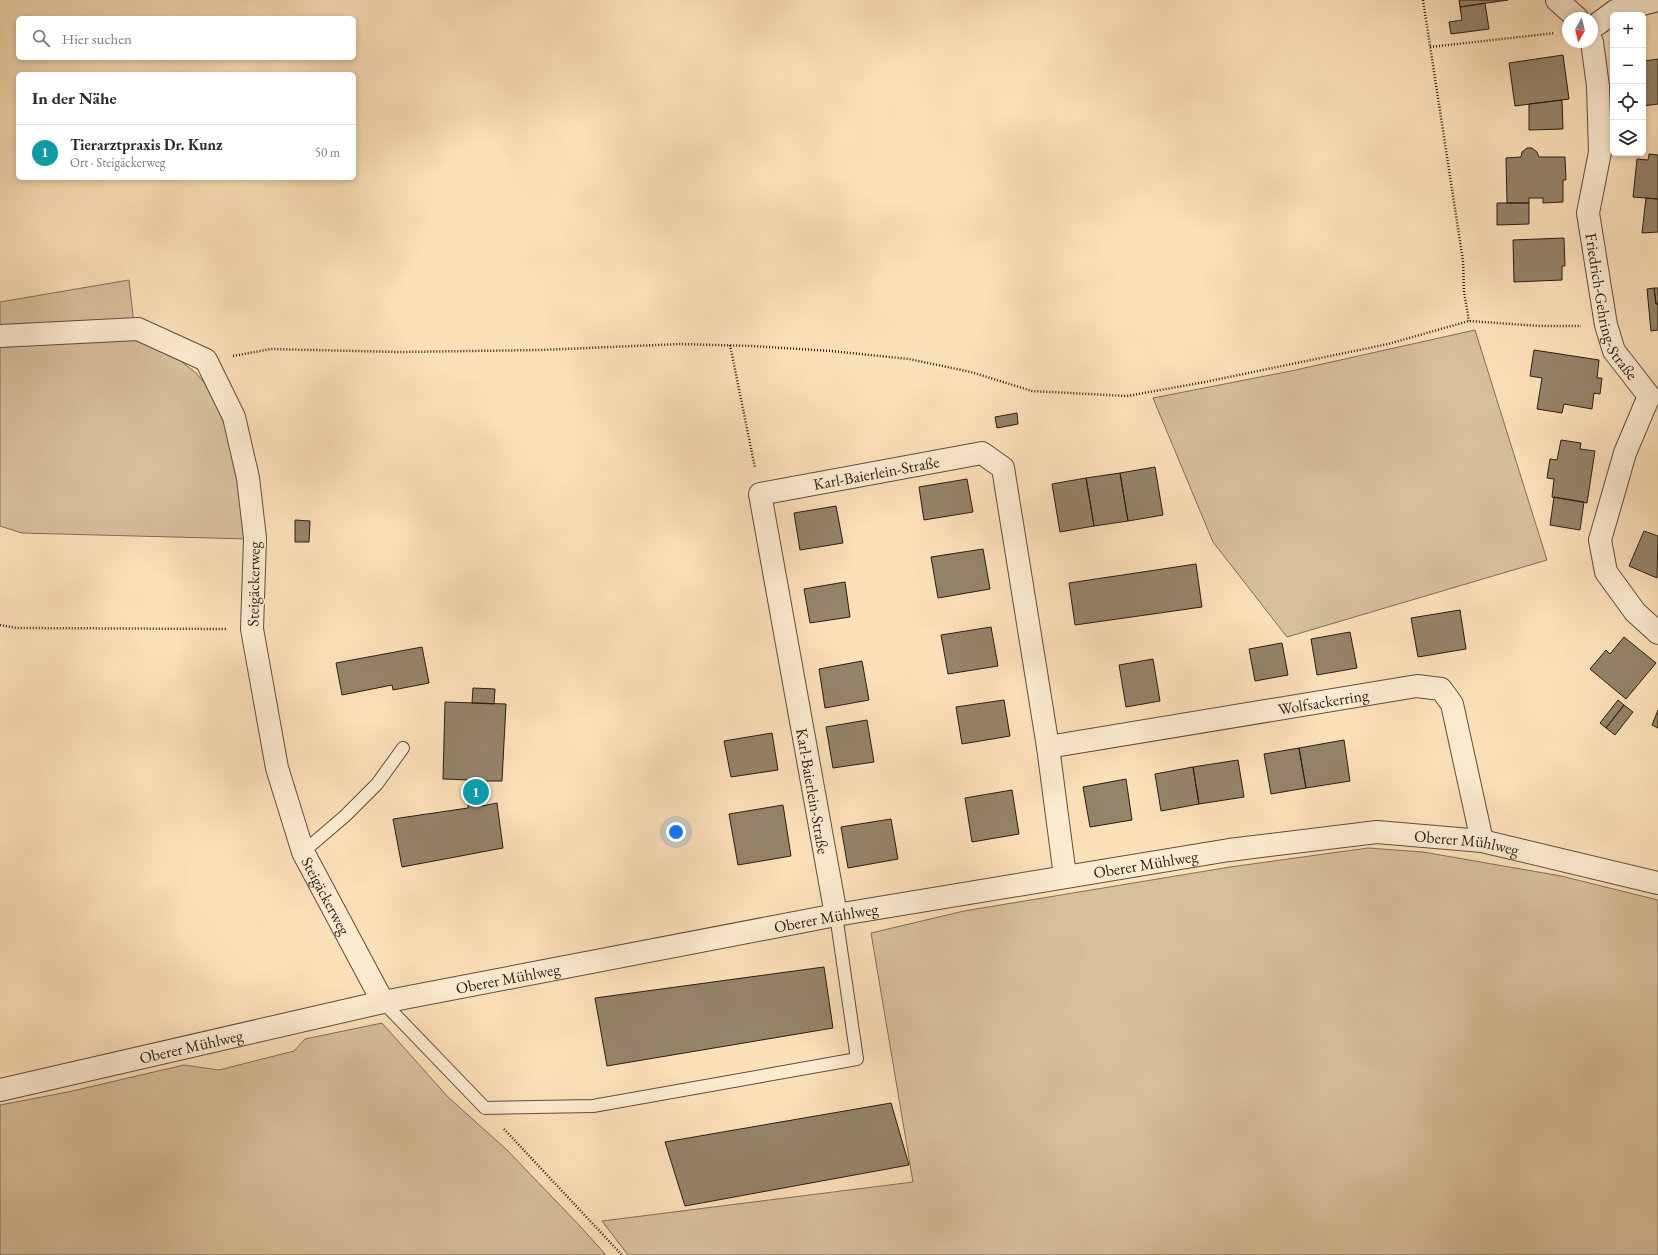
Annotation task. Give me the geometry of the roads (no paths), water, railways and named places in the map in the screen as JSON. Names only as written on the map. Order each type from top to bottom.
[{"type":"street","points":[[1557,0],[1570,12]]},
{"type":"street","points":[[1598,24],[1615,11],[1658,0]]},
{"type":"street","name":"Friedrich-Gehring-Straße","points":[[1593,48],[1598,86],[1600,152],[1588,213],[1606,325],[1614,351],[1654,398],[1625,452],[1600,540],[1606,572],[1635,612],[1658,634]]},
{"type":"street","name":"Steigäckerweg","points":[[0,336],[138,329],[206,360],[234,417],[248,478],[255,538],[252,629],[277,768],[303,852],[383,1002]]},
{"type":"street","name":"Karl-Baierlein-Straße","points":[[836,915],[760,494],[982,453],[1003,468],[1048,746],[1065,876]]},
{"type":"street","name":"Wolfsackerring","points":[[1048,746],[1417,686],[1441,689],[1452,704],[1482,841]]},
{"type":"street","name":"Oberer Mühlweg","points":[[0,1090],[383,1002],[836,915],[1229,850],[1377,832],[1482,841],[1658,883]]},
{"type":"lane","points":[[303,852],[345,816],[377,784],[403,748]]},
{"type":"lane","points":[[383,1002],[485,1108],[593,1106],[857,1058],[836,915]]},
{"type":"place","name":"Tierarztpraxis Dr. Kunz","points":[[476,792]]}]
